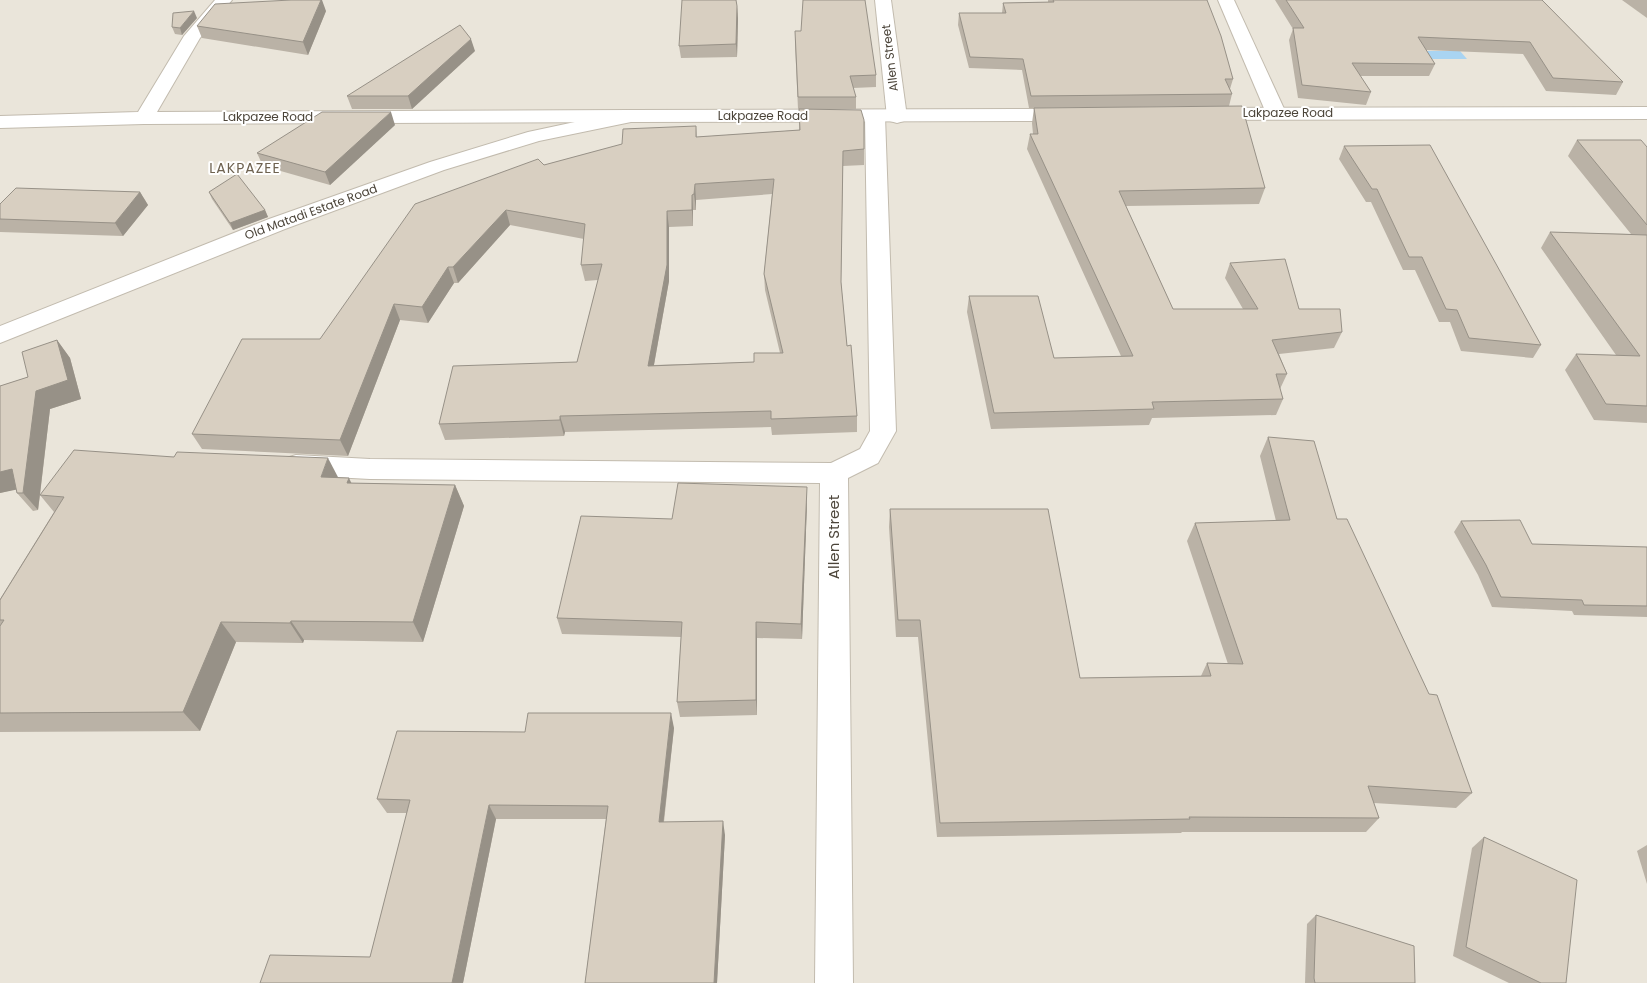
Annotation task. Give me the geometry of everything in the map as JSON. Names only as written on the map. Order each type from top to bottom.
[{"type":"street","points":[[144,118],[193,36],[224,0]]},
{"type":"street","name":"Allen Street","points":[[834,983],[834,473],[868,456],[883,431],[886,116],[883,0]]},
{"type":"street","points":[[1226,0],[1276,113]]},
{"type":"street","name":"Lakpazee Road","points":[[1186,114],[1647,113]]},
{"type":"street","name":"Lakpazee Road","points":[[0,122],[144,118],[1086,115]]},
{"type":"street","name":"Old Matadi Estate Road","points":[[0,335],[277,224],[436,166],[534,136],[631,116]]},
{"type":"street","points":[[270,464],[370,469],[834,473]]},
{"type":"shaded area","points":[[0,0],[1647,0],[1647,983],[0,983]]},
{"type":"water","points":[[1421,51],[1460,51],[1467,59],[1427,59]]},
{"type":"building","points":[[321,0],[303,42],[197,26],[215,4]]},
{"type":"building","points":[[682,0],[736,0],[736,44],[679,46]]},
{"type":"building","points":[[803,0],[865,0],[876,75],[850,76],[856,97],[798,97],[795,31],[801,31]]},
{"type":"building","points":[[1053,0],[1207,0],[1221,36],[1233,79],[1225,79],[1232,94],[1031,96],[1023,59],[970,57],[959,13],[1006,13],[1003,3],[1054,2]]},
{"type":"building","points":[[1286,0],[1542,0],[1623,82],[1553,78],[1530,42],[1418,37],[1435,64],[1352,63],[1371,92],[1302,85],[1293,28],[1304,28]]},
{"type":"building","points":[[194,11],[180,28],[172,27],[173,13]]},
{"type":"building","points":[[460,25],[471,39],[408,96],[347,96]]},
{"type":"building","points":[[1242,106],[1265,188],[1119,191],[1173,309],[1258,309],[1230,263],[1285,259],[1299,309],[1340,309],[1342,332],[1272,340],[1287,374],[1276,374],[1283,399],[1152,402],[1154,409],[994,413],[969,296],[1038,296],[1054,358],[1133,356],[1030,134],[1038,134],[1034,108]]},
{"type":"building","points":[[799,109],[861,110],[864,120],[864,149],[843,151],[841,282],[847,346],[851,345],[857,416],[771,419],[771,411],[560,416],[560,420],[439,424],[453,366],[577,362],[602,264],[581,265],[585,224],[506,210],[453,267],[448,267],[422,307],[394,304],[340,440],[192,434],[242,339],[320,339],[415,204],[538,159],[544,165],[622,144],[623,129],[696,126],[696,137],[800,130]],"holes":[[[774,179],[764,274],[783,353],[754,353],[754,362],[648,366],[667,265],[667,211],[692,210],[692,195],[694,194],[695,184]]]},
{"type":"building","points":[[322,112],[391,112],[325,172],[257,153]]},
{"type":"building","points":[[1577,140],[1641,140],[1647,147],[1647,225]]},
{"type":"building","points":[[1430,145],[1541,345],[1469,338],[1457,310],[1446,309],[1422,257],[1409,257],[1377,189],[1372,189],[1344,146]]},
{"type":"building","points":[[237,174],[265,210],[230,223],[209,192]]},
{"type":"building","points":[[16,188],[140,192],[115,223],[0,219],[0,204]]},
{"type":"building","points":[[1550,232],[1647,235],[1647,406],[1606,404],[1576,354],[1640,356]]},
{"type":"building","points":[[57,340],[68,380],[36,391],[23,493],[17,493],[12,469],[0,472],[0,386],[28,377],[22,352]]},
{"type":"building","points":[[1268,437],[1314,441],[1337,519],[1347,519],[1429,694],[1437,695],[1472,793],[1368,786],[1379,818],[1189,817],[1190,819],[940,823],[920,620],[898,620],[890,509],[1048,509],[1080,678],[1211,676],[1207,663],[1243,664],[1195,523],[1290,520]]},
{"type":"building","points":[[74,450],[174,457],[177,452],[328,458],[321,477],[349,478],[347,483],[455,485],[413,622],[221,622],[183,712],[0,713],[0,626],[4,620],[0,620],[0,600],[64,497],[40,495]]},
{"type":"building","points":[[678,483],[807,487],[801,624],[756,622],[756,700],[677,702],[682,622],[557,618],[581,516],[672,519]]},
{"type":"building","points":[[1520,520],[1532,544],[1647,547],[1647,606],[1584,605],[1582,600],[1501,597],[1486,565],[1461,521]]},
{"type":"building","points":[[528,713],[671,713],[659,822],[723,821],[714,983],[585,983],[608,806],[489,805],[452,983],[260,983],[270,955],[370,957],[410,800],[377,799],[397,731],[525,732]]},
{"type":"building","points":[[1484,837],[1577,880],[1566,983],[1541,983],[1466,947]]},
{"type":"building","points":[[1316,915],[1414,946],[1415,983],[1315,983]]},
{"type":"district","name":"LAKPAZEE","points":[[245,168]]}]
